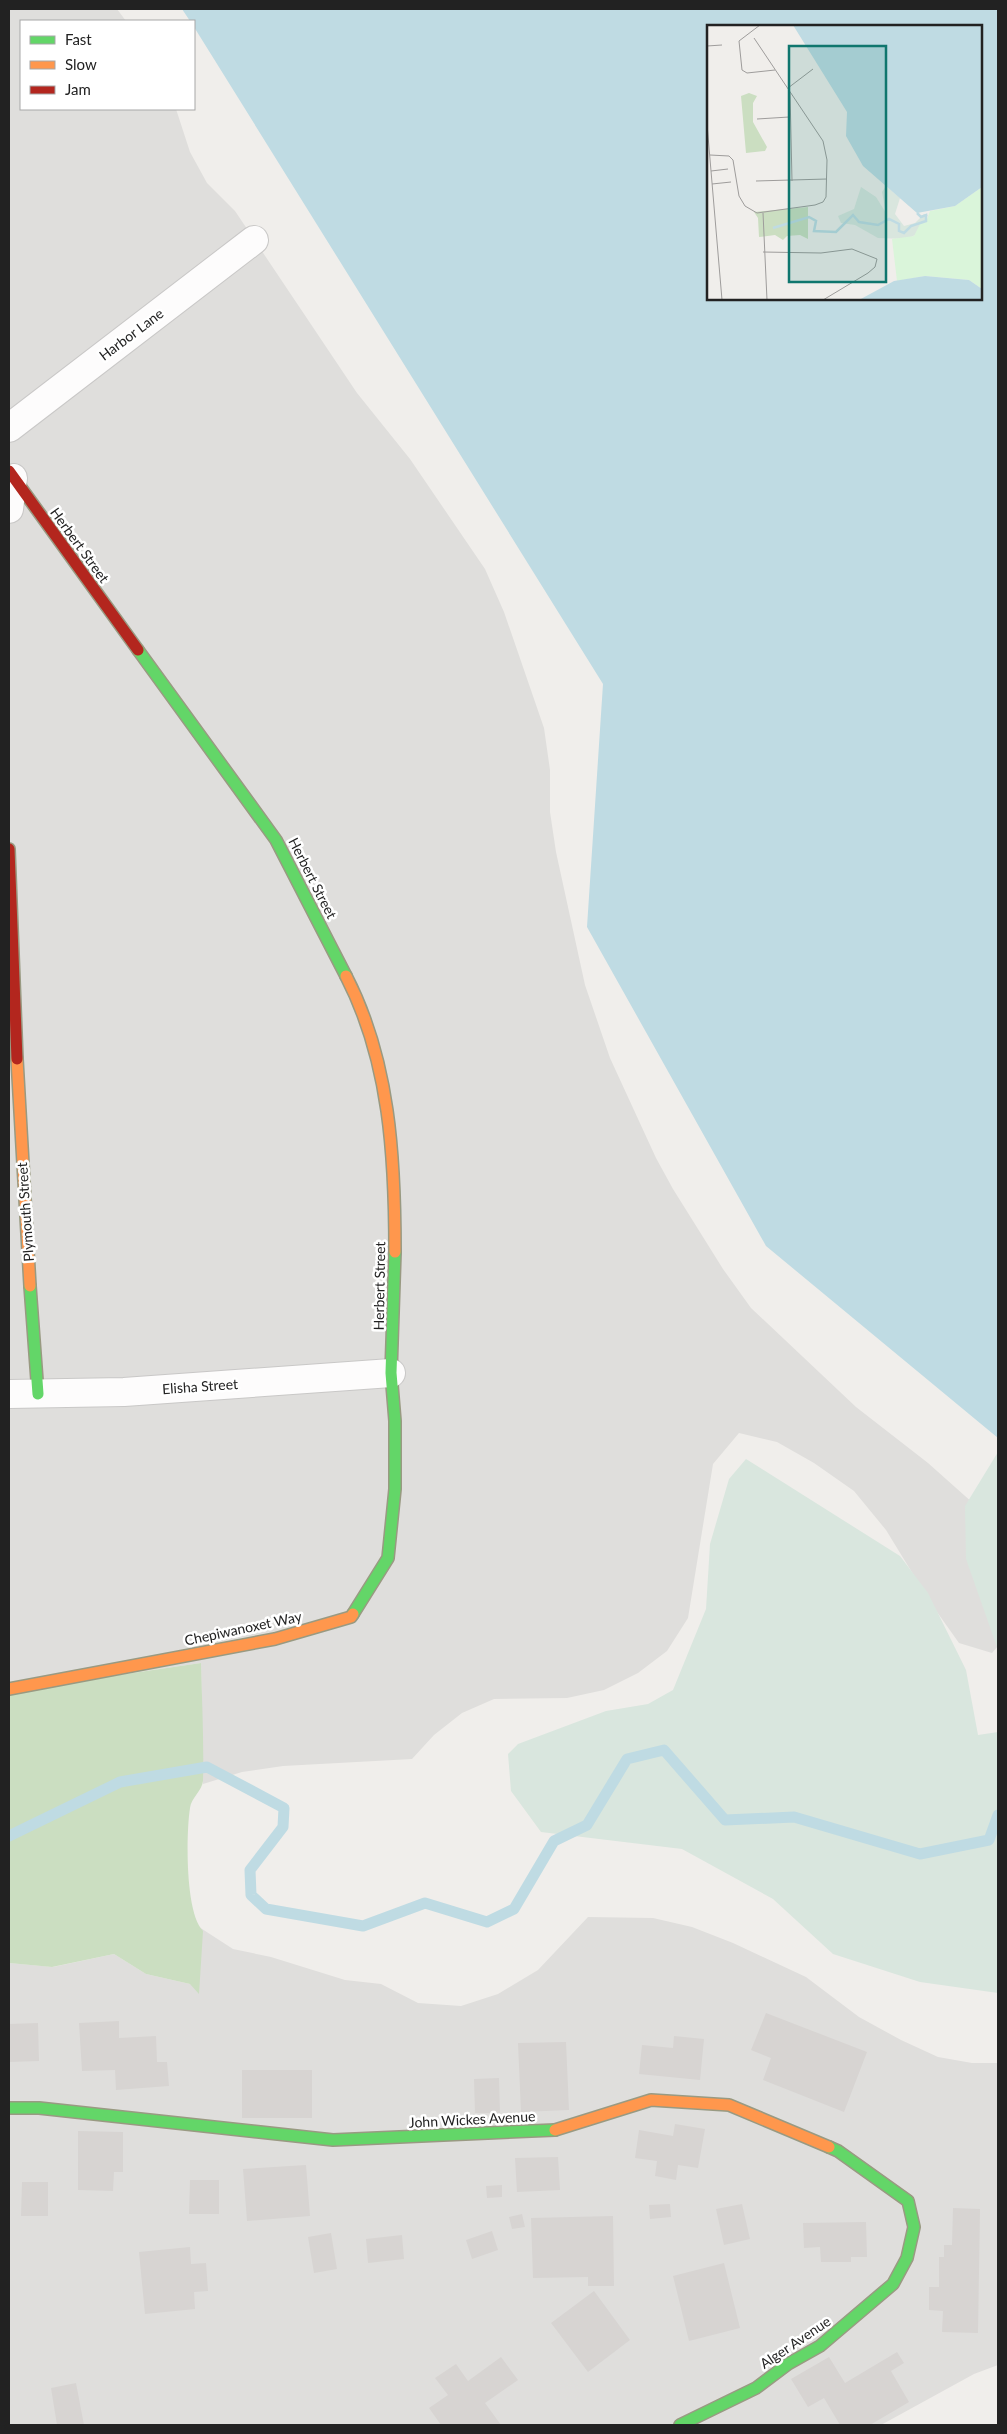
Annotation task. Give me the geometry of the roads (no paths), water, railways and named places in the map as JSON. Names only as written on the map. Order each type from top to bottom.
[{"type":"street","name":"Harbor Lane","points":[[9,428],[254,240]]},
{"type":"street","points":[[9,509],[11,475]]},
{"type":"street","name":"Herbert Street","points":[[11,475],[276,840],[352,988],[373,1047],[386,1100],[395,1182],[395,1291],[391,1373]]},
{"type":"street","name":"Plymouth Street","points":[[9,849],[20,1136],[38,1394]]},
{"type":"street","name":"Elisha Street","points":[[9,1394],[124,1392],[391,1373]]},
{"type":"street","name":"Chepiwanoxet Way","points":[[9,1689],[275,1640],[351,1617],[388,1558],[395,1489],[395,1421],[391,1373]]},
{"type":"street","name":"John Wickes Avenue","points":[[9,2108],[39,2108],[333,2140],[557,2130],[651,2100],[729,2105],[838,2151],[908,2201]]},
{"type":"street","name":"Alger Avenue","points":[[680,2425],[756,2388],[788,2364],[820,2346],[893,2284],[907,2258],[914,2227],[908,2201]]},
{"type":"water","points":[[182,9],[998,9],[998,1438],[766,1246],[587,927],[603,684],[195,29],[195,20],[189,20]]},
{"type":"waterway","points":[[9,1836],[120,1782],[207,1767],[284,1808],[283,1827],[250,1870],[251,1895],[266,1909],[363,1926],[425,1903],[487,1922],[514,1909],[554,1841],[587,1825],[627,1759],[664,1750],[725,1820],[794,1817],[920,1854],[989,1840],[998,1815]]}]
